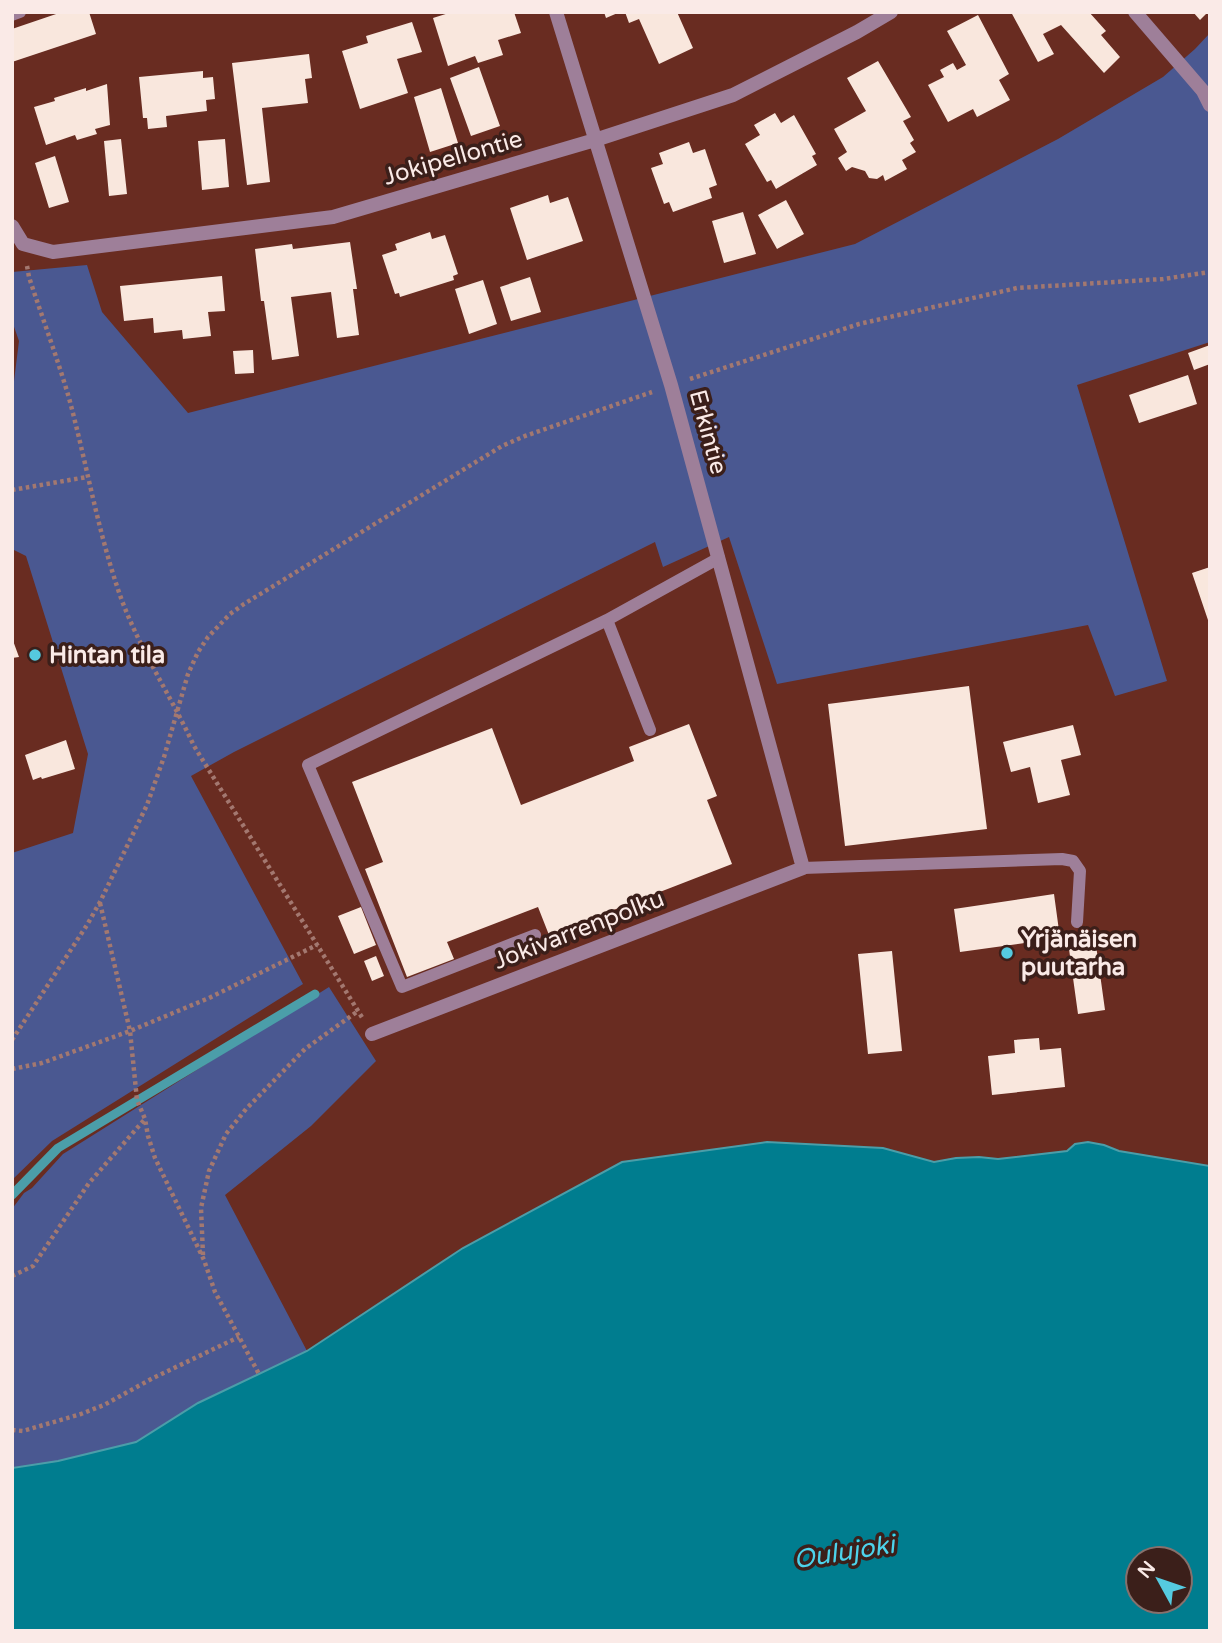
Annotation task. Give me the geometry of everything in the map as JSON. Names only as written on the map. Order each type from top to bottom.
[{"type":"street","name":"Erkintie","points":[[556,12],[671,385],[803,868]]},
{"type":"street","name":"Jokipellontie","points":[[23,244],[52,252],[333,217],[595,140],[733,95],[858,33],[891,12]]},
{"type":"street","points":[[1135,12],[1203,92],[1210,104]]},
{"type":"street","points":[[12,226],[23,244]]},
{"type":"street","name":"Jokivarrenpolku","points":[[372,1034],[803,868]]},
{"type":"lane","points":[[12,15],[20,12]]},
{"type":"lane","points":[[535,935],[402,987],[308,765],[607,620],[719,558]]},
{"type":"lane","points":[[607,620],[650,730]]},
{"type":"lane","points":[[803,868],[1062,859],[1073,861],[1080,871],[1077,922]]},
{"type":"path","points":[[23,244],[29,277],[68,398],[109,562],[140,643],[177,709],[194,746],[372,1034]]},
{"type":"path","points":[[12,1040],[100,902],[147,805],[188,674],[198,652],[230,614],[244,604],[502,446],[671,385],[859,324],[1017,288],[1163,279],[1210,272]]},
{"type":"path","points":[[12,490],[87,477]]},
{"type":"path","points":[[100,902],[130,1031],[137,1100],[155,1158],[204,1260],[215,1292],[259,1374]]},
{"type":"path","points":[[12,1069],[42,1063],[130,1031],[209,998],[317,945]]},
{"type":"path","points":[[204,1260],[201,1208],[209,1171],[226,1134],[246,1109],[305,1049],[358,1011]]},
{"type":"path","points":[[12,1276],[33,1266],[89,1183],[145,1119]]},
{"type":"path","points":[[12,1430],[23,1431],[104,1405],[239,1337]]},
{"type":"shaded area","points":[[1210,33],[1210,342],[1077,385],[1167,681],[1115,696],[1088,625],[777,684],[729,537],[663,567],[655,542],[191,776],[303,984],[52,1141],[12,1180],[12,853],[73,833],[88,754],[26,556],[12,549],[12,397],[19,341],[12,321],[12,272],[87,265],[102,312],[188,413],[855,244],[1058,139],[1163,77]]},
{"type":"shaded area","points":[[329,987],[376,1061],[311,1126],[225,1195],[307,1351],[198,1403],[136,1442],[58,1461],[12,1468],[12,1209],[63,1154]]},
{"type":"water","name":"Oulujoki","points":[[767,1142],[883,1148],[934,1162],[956,1158],[998,1159],[1067,1151],[1075,1144],[1088,1142],[1119,1151],[1210,1166],[1210,1631],[12,1631],[12,1468],[58,1461],[136,1442],[198,1403],[307,1351],[463,1248],[622,1162]]},
{"type":"building","points":[[62,12],[89,12],[96,34],[12,62],[12,29]]},
{"type":"building","points":[[452,12],[514,12],[521,33],[498,40],[503,55],[478,63],[475,56],[448,66],[433,18]]},
{"type":"building","points":[[604,12],[620,12],[606,18]]},
{"type":"building","points":[[625,12],[677,12],[693,48],[659,64],[639,19],[629,23]]},
{"type":"building","points":[[1011,12],[1089,12],[1106,31],[1101,35],[1120,57],[1104,73],[1061,25],[1043,34],[1054,54],[1038,62]]},
{"type":"building","points":[[1193,12],[1208,12],[1200,20]]},
{"type":"building","points":[[978,15],[1009,74],[999,80],[1010,100],[977,117],[973,109],[948,122],[928,85],[944,77],[940,70],[953,63],[957,70],[966,65],[947,31]]},
{"type":"building","points":[[412,22],[422,52],[397,59],[408,93],[360,109],[342,51],[368,43],[366,36]]},
{"type":"building","points":[[309,54],[312,78],[305,79],[308,103],[262,108],[270,182],[247,185],[232,63]]},
{"type":"building","points":[[878,61],[911,117],[903,121],[914,140],[910,143],[916,152],[902,160],[907,169],[885,181],[883,175],[877,179],[869,178],[865,171],[852,167],[846,171],[838,158],[847,152],[834,129],[866,111],[847,78]]},
{"type":"building","points":[[479,67],[500,126],[471,136],[450,78]]},
{"type":"building","points":[[203,71],[203,78],[213,77],[215,99],[206,100],[207,111],[166,116],[167,127],[148,129],[147,118],[143,118],[139,77]]},
{"type":"building","points":[[107,84],[110,125],[95,129],[97,134],[77,140],[75,135],[46,145],[34,107],[55,101],[54,98]]},
{"type":"building","points":[[441,88],[458,143],[430,152],[414,97]]},
{"type":"building","points":[[775,113],[781,123],[794,115],[816,154],[812,156],[817,165],[776,189],[771,180],[767,182],[745,144],[760,135],[754,125]]},
{"type":"building","points":[[121,139],[127,194],[109,196],[104,141]]},
{"type":"building","points":[[225,139],[229,187],[202,190],[198,141]]},
{"type":"building","points":[[689,142],[693,153],[705,149],[717,185],[709,188],[712,198],[673,212],[669,202],[664,204],[651,168],[663,164],[659,153]]},
{"type":"building","points":[[55,156],[69,202],[49,208],[35,163]]},
{"type":"building","points":[[548,195],[550,203],[568,197],[583,241],[527,260],[510,208]]},
{"type":"building","points":[[786,200],[804,234],[777,249],[758,215]]},
{"type":"building","points":[[743,212],[756,254],[724,263],[712,221]]},
{"type":"building","points":[[430,232],[432,239],[445,235],[458,274],[453,276],[454,280],[400,297],[399,293],[395,294],[382,255],[397,250],[395,244]]},
{"type":"building","points":[[350,242],[357,289],[353,289],[359,335],[337,338],[331,292],[291,297],[299,356],[272,360],[255,249],[292,244],[293,249]]},
{"type":"building","points":[[222,276],[225,311],[208,312],[211,336],[183,339],[182,330],[154,333],[153,318],[124,321],[120,286]]},
{"type":"building","points":[[530,277],[541,312],[511,321],[500,287]]},
{"type":"building","points":[[483,280],[497,324],[469,334],[455,289]]},
{"type":"building","points":[[1210,345],[1210,364],[1194,370],[1188,353]]},
{"type":"building","points":[[253,350],[254,373],[235,374],[233,351]]},
{"type":"building","points":[[1188,375],[1197,404],[1139,423],[1129,395]]},
{"type":"building","points":[[1210,567],[1210,622],[1209,623],[1192,573]]},
{"type":"building","points":[[12,638],[19,657],[12,658]]},
{"type":"building","points":[[969,686],[987,829],[845,846],[828,704]]},
{"type":"building","points":[[689,724],[717,796],[707,800],[732,864],[549,935],[538,907],[447,942],[454,959],[407,977],[365,869],[383,862],[352,782],[492,728],[521,805],[634,761],[629,747]]},
{"type":"building","points":[[1073,725],[1081,755],[1061,760],[1070,795],[1038,803],[1030,767],[1011,772],[1003,742]]},
{"type":"building","points":[[66,740],[75,769],[33,780],[25,755]]},
{"type":"building","points":[[1054,894],[1060,938],[960,952],[954,909]]},
{"type":"building","points":[[361,907],[376,945],[354,954],[338,916]]},
{"type":"building","points":[[1096,945],[1105,1010],[1078,1014],[1069,949]]},
{"type":"building","points":[[892,951],[902,1051],[868,1054],[858,954]]},
{"type":"building","points":[[376,956],[384,976],[372,981],[364,961]]},
{"type":"building","points":[[1039,1038],[1040,1050],[1061,1048],[1065,1087],[992,1095],[988,1056],[1015,1053],[1014,1040]]},
{"type":"waterway","points":[[12,1195],[58,1148],[315,994]]},
{"type":"place","name":"Hintan tila","points":[[35,655]]},
{"type":"place","name":"Yrjänäisen puutarha","points":[[1007,953]]}]
